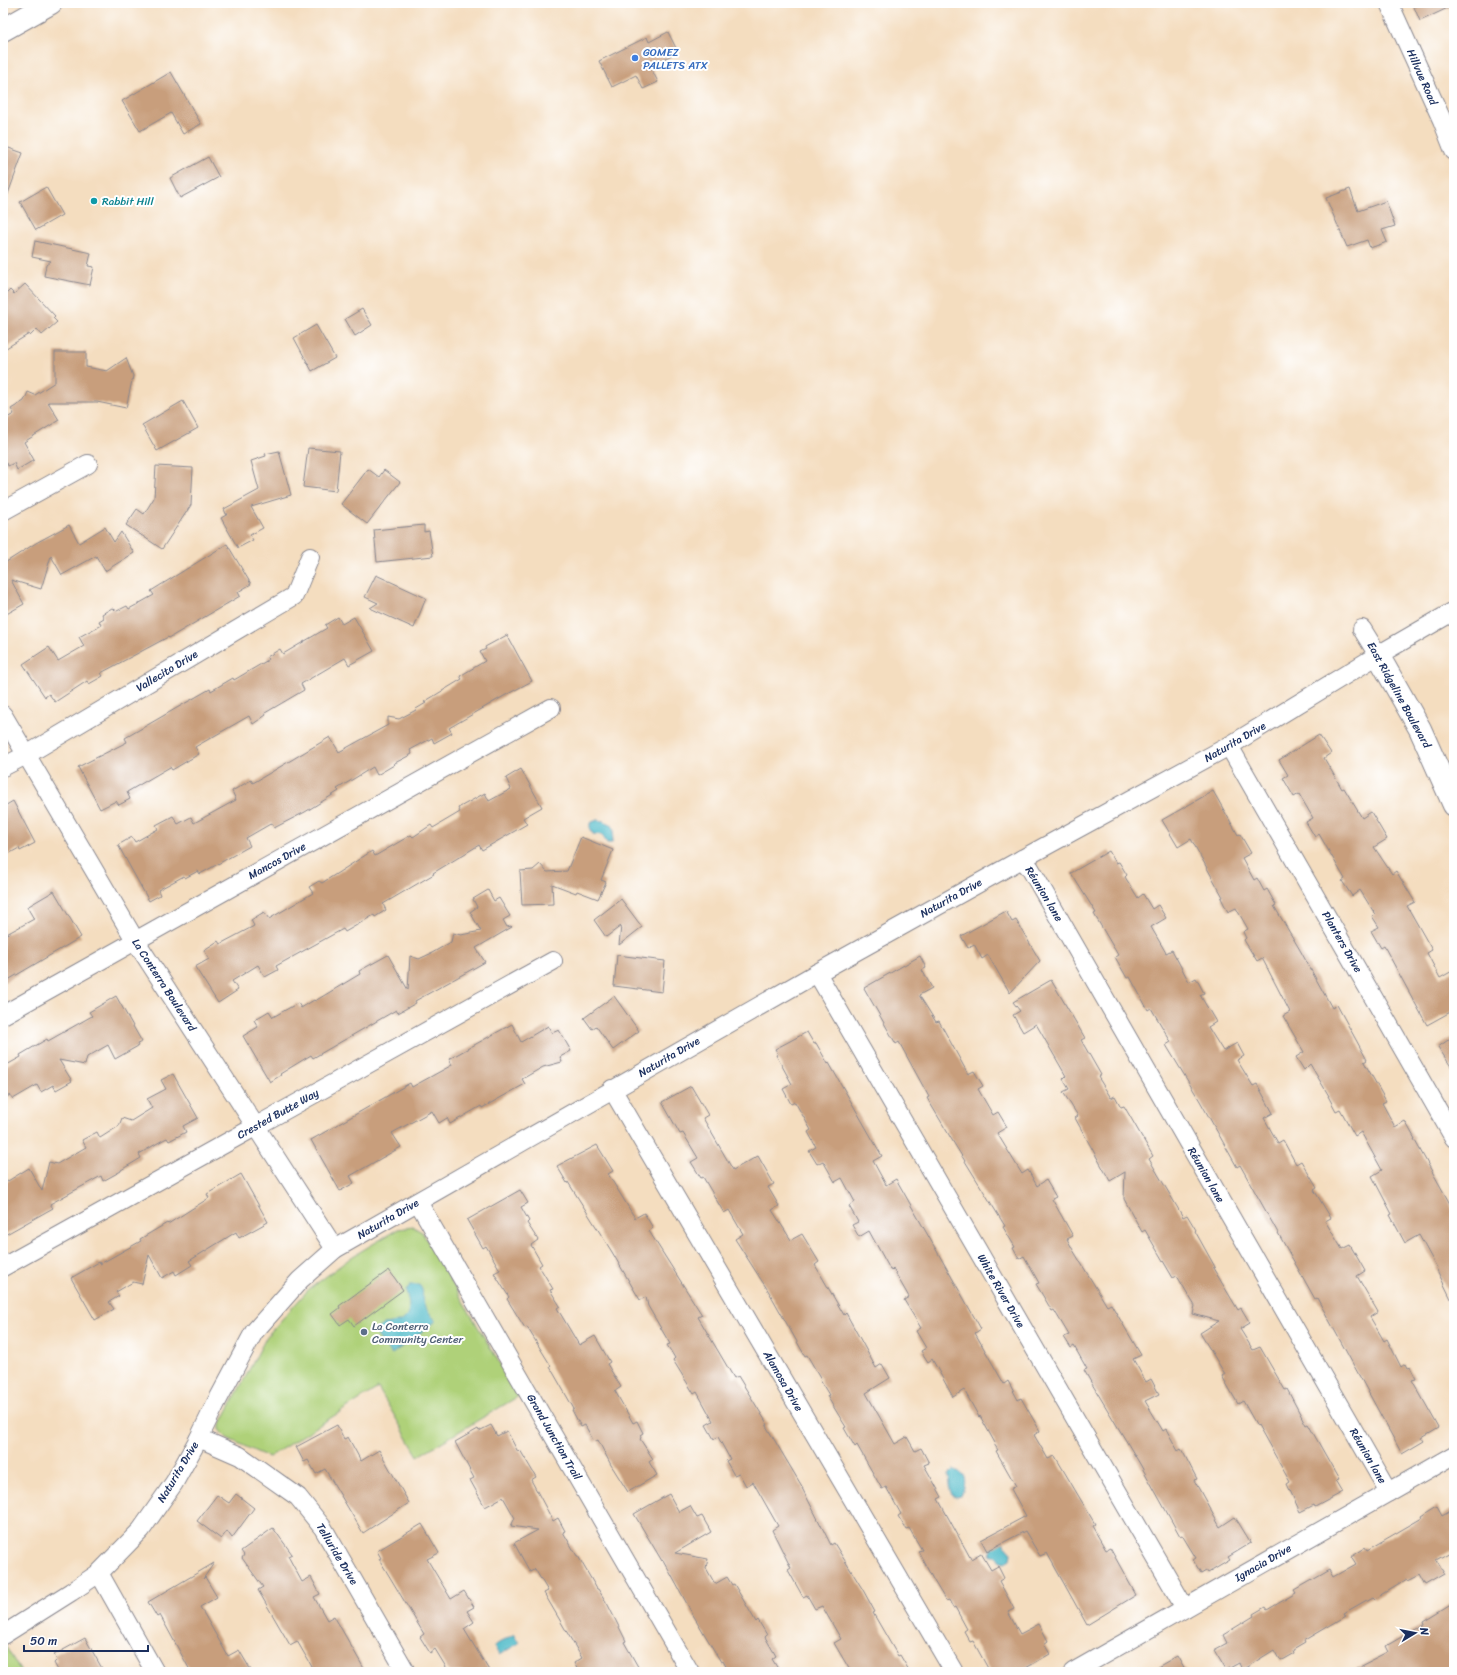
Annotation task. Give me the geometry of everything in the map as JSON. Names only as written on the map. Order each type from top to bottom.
[{"type":"street","points":[[3,30],[51,3]]},
{"type":"street","name":"Hillvue Road","points":[[1389,3],[1442,120],[1454,151]]},
{"type":"street","points":[[3,511],[88,464]]},
{"type":"street","name":"Vallecito Drive","points":[[3,767],[26,755],[294,596],[310,557]]},
{"type":"street","name":"Naturita Drive","points":[[3,1635],[99,1573],[141,1530],[174,1483],[254,1332],[300,1280],[335,1249],[612,1089],[817,973],[1229,746],[1378,655],[1454,612]]},
{"type":"street","name":"East Ridgeline Boulevard","points":[[1362,629],[1420,729],[1454,805]]},
{"type":"street","name":"Mancos Drive","points":[[3,1015],[551,708]]},
{"type":"street","name":"La Conterra Boulevard","points":[[3,715],[135,940],[257,1126],[335,1249]]},
{"type":"street","name":"Planters Drive","points":[[1229,746],[1454,1138]]},
{"type":"street","name":"Réunion lane","points":[[1022,859],[1032,872],[1389,1492]]},
{"type":"street","name":"Crested Butte Way","points":[[3,1267],[553,961]]},
{"type":"street","name":"White River Drive","points":[[817,973],[1185,1608]]},
{"type":"street","name":"Alamosa Drive","points":[[612,1089],[954,1672]]},
{"type":"street","name":"Grand Junction Trail","points":[[418,1202],[690,1672]]},
{"type":"street","name":"Telluride Drive","points":[[199,1438],[240,1456],[298,1497],[323,1528],[406,1672]]},
{"type":"street","name":"Ignacia Drive","points":[[1073,1672],[1454,1454]]},
{"type":"street","points":[[99,1573],[155,1672]]},
{"type":"green space","points":[[413,1227],[422,1232],[519,1396],[418,1456],[378,1388],[269,1457],[227,1438],[220,1431],[220,1425],[267,1336],[308,1290],[353,1256],[398,1229]]},
{"type":"green space","points":[[3,1642],[21,1672],[3,1672]]},
{"type":"water","points":[[597,820],[604,821],[612,825],[614,831],[612,843],[607,843],[602,835],[593,834],[590,830],[590,823]]},
{"type":"water","points":[[410,1285],[419,1285],[421,1287],[424,1305],[436,1321],[392,1354],[378,1337],[377,1331],[383,1324],[399,1322],[406,1317],[409,1309],[406,1291]]},
{"type":"water","points":[[953,1470],[958,1471],[963,1476],[965,1483],[961,1496],[956,1497],[950,1490],[950,1480],[948,1475]]},
{"type":"water","points":[[1001,1540],[1012,1552],[1011,1559],[1005,1563],[1001,1562],[997,1556],[991,1556],[990,1553],[993,1547]]},
{"type":"water","points":[[514,1634],[519,1643],[499,1655],[494,1646]]},
{"type":"building","points":[[1423,3],[1454,3],[1454,5],[1420,21],[1414,7]]},
{"type":"building","points":[[668,32],[678,52],[650,66],[658,82],[643,89],[636,75],[612,87],[599,61],[647,37],[649,42]]},
{"type":"building","points":[[171,72],[201,124],[183,134],[171,113],[140,131],[122,101]]},
{"type":"building","points":[[3,146],[23,153],[5,202],[3,202]]},
{"type":"building","points":[[208,157],[219,177],[180,198],[170,178]]},
{"type":"building","points":[[46,187],[62,215],[36,230],[20,202]]},
{"type":"building","points":[[1350,189],[1358,211],[1386,201],[1395,226],[1382,230],[1387,242],[1370,248],[1367,240],[1347,247],[1326,198]]},
{"type":"building","points":[[35,241],[91,253],[88,266],[94,267],[90,285],[44,276],[46,265],[51,261],[32,257]]},
{"type":"building","points":[[25,284],[55,316],[53,318],[57,322],[42,335],[37,329],[30,336],[29,334],[3,350],[3,297],[10,290],[14,294]]},
{"type":"building","points":[[362,309],[372,325],[355,336],[345,319]]},
{"type":"building","points":[[316,325],[335,358],[312,371],[294,338]]},
{"type":"building","points":[[55,352],[86,352],[86,367],[107,371],[126,358],[133,376],[126,408],[97,402],[48,402],[59,420],[24,442],[34,460],[17,470],[14,463],[8,466],[7,463],[3,465],[3,420],[14,414],[11,409],[24,401],[28,392],[35,395],[55,382]]},
{"type":"building","points":[[183,401],[198,428],[157,451],[142,425]]},
{"type":"building","points":[[308,448],[340,451],[336,491],[303,487]]},
{"type":"building","points":[[279,451],[291,495],[251,507],[263,528],[250,535],[253,540],[238,548],[221,518],[228,514],[226,514],[224,509],[259,490],[251,461],[266,456],[265,454]]},
{"type":"building","points":[[156,466],[193,468],[191,505],[162,549],[126,525],[137,509],[144,514],[154,498]]},
{"type":"building","points":[[368,469],[379,477],[384,470],[400,482],[367,524],[341,504]]},
{"type":"building","points":[[69,525],[79,543],[105,527],[114,542],[121,532],[134,553],[105,571],[96,556],[62,575],[51,556],[41,589],[11,580],[24,604],[3,616],[3,564],[36,543]]},
{"type":"building","points":[[424,525],[424,532],[429,531],[433,556],[377,562],[374,530]]},
{"type":"building","points":[[227,544],[251,584],[238,592],[240,596],[169,638],[168,637],[101,673],[103,676],[89,684],[87,681],[55,702],[49,694],[45,697],[23,664],[49,647],[58,661],[84,646],[79,637],[101,625],[99,621],[104,618],[102,614],[112,608],[117,611],[127,606],[129,609],[154,595],[151,591]]},
{"type":"building","points":[[376,575],[426,598],[414,628],[370,608],[378,603],[365,597]]},
{"type":"building","points":[[338,617],[342,624],[354,617],[374,651],[349,665],[345,658],[301,684],[304,690],[265,713],[266,715],[253,724],[249,716],[195,747],[199,754],[172,770],[170,767],[127,792],[130,799],[119,805],[116,801],[100,809],[78,767],[127,742],[125,738],[210,689],[211,691],[233,678],[234,680],[268,660],[267,657],[280,649],[283,654],[327,628],[325,625]]},
{"type":"building","points":[[507,635],[532,681],[449,728],[452,733],[434,743],[432,738],[410,750],[412,754],[393,764],[394,765],[377,775],[373,767],[337,789],[339,791],[305,812],[274,828],[272,823],[246,838],[250,846],[200,874],[198,871],[185,878],[184,876],[158,890],[160,895],[149,901],[118,845],[132,837],[135,842],[158,829],[156,825],[173,816],[178,824],[191,817],[194,823],[236,800],[232,791],[251,780],[253,783],[330,737],[339,752],[388,725],[388,717],[399,719],[416,710],[426,703],[424,702],[462,679],[460,676],[485,661],[480,652],[486,649],[485,647]]},
{"type":"building","points":[[1319,735],[1331,753],[1324,758],[1342,789],[1344,788],[1362,818],[1371,812],[1387,839],[1374,847],[1392,874],[1396,871],[1415,902],[1407,906],[1432,950],[1427,953],[1440,978],[1454,970],[1454,1010],[1427,1025],[1384,946],[1381,948],[1371,931],[1379,927],[1372,916],[1375,914],[1360,890],[1352,896],[1342,881],[1345,879],[1319,834],[1315,837],[1306,822],[1313,818],[1299,794],[1294,797],[1283,778],[1288,775],[1279,760]]},
{"type":"building","points":[[521,769],[542,807],[523,818],[527,824],[482,850],[479,845],[383,904],[386,910],[375,917],[374,915],[345,932],[343,929],[276,966],[278,970],[265,977],[258,965],[232,981],[238,990],[218,1003],[195,967],[209,959],[204,950],[218,941],[220,944],[254,926],[251,920],[264,912],[269,919],[313,893],[309,887],[319,881],[322,883],[372,851],[375,856],[411,835],[413,837],[431,825],[433,828],[460,812],[458,808],[485,793],[489,801],[511,789],[506,778]]},
{"type":"building","points":[[1213,791],[1238,835],[1240,834],[1251,853],[1242,858],[1254,880],[1257,878],[1264,891],[1267,889],[1276,905],[1274,906],[1332,1008],[1337,1005],[1367,1060],[1364,1062],[1386,1101],[1382,1103],[1395,1127],[1405,1121],[1454,1211],[1454,1305],[1437,1268],[1419,1235],[1405,1243],[1372,1176],[1382,1170],[1361,1132],[1355,1136],[1340,1109],[1336,1111],[1310,1064],[1304,1070],[1296,1057],[1304,1052],[1283,1016],[1290,1012],[1262,958],[1257,961],[1244,940],[1246,938],[1243,932],[1248,929],[1236,908],[1228,912],[1221,898],[1223,897],[1191,839],[1178,847],[1162,820]]},
{"type":"building","points":[[13,801],[35,843],[20,851],[19,848],[3,857],[3,807]]},
{"type":"building","points":[[581,837],[613,850],[601,880],[606,882],[598,899],[552,884],[553,904],[522,905],[520,871],[533,870],[540,864],[547,872],[567,871]]},
{"type":"building","points":[[1109,851],[1116,863],[1119,862],[1127,875],[1125,877],[1138,898],[1143,894],[1152,909],[1158,905],[1166,918],[1151,927],[1166,953],[1172,950],[1189,982],[1196,978],[1204,993],[1200,995],[1216,1022],[1208,1027],[1223,1051],[1237,1043],[1244,1056],[1237,1060],[1253,1086],[1257,1084],[1273,1113],[1264,1118],[1278,1143],[1283,1140],[1296,1164],[1301,1161],[1317,1188],[1314,1190],[1331,1218],[1325,1221],[1342,1249],[1350,1245],[1365,1271],[1357,1276],[1378,1312],[1370,1317],[1384,1341],[1387,1339],[1401,1367],[1405,1364],[1407,1368],[1410,1367],[1416,1379],[1412,1380],[1439,1428],[1422,1438],[1424,1441],[1402,1454],[1317,1298],[1315,1299],[1240,1165],[1237,1167],[1200,1101],[1166,1045],[1171,1042],[1151,1008],[1148,1010],[1130,977],[1127,978],[1115,957],[1118,955],[1094,914],[1096,913],[1071,873]]},
{"type":"building","points":[[488,890],[494,901],[499,898],[510,916],[503,920],[507,927],[512,927],[476,948],[485,962],[415,1001],[416,1003],[398,1013],[396,1010],[313,1058],[311,1055],[270,1082],[243,1036],[258,1027],[254,1020],[269,1011],[273,1017],[298,1003],[301,1008],[360,974],[359,971],[388,955],[408,990],[410,956],[419,959],[432,953],[451,942],[453,933],[461,935],[481,931],[470,912],[477,907],[473,899]]},
{"type":"building","points":[[54,891],[81,937],[3,983],[3,936],[34,919],[27,907]]},
{"type":"building","points":[[621,899],[642,927],[619,945],[621,926],[606,937],[594,920]]},
{"type":"building","points":[[1006,911],[1012,922],[1016,920],[1040,961],[1010,993],[988,955],[982,959],[974,944],[968,948],[961,936]]},
{"type":"building","points":[[617,955],[665,961],[662,992],[614,986]]},
{"type":"building","points":[[920,956],[926,968],[922,970],[932,988],[919,995],[936,1022],[939,1021],[968,1074],[974,1071],[983,1086],[978,1089],[993,1115],[998,1112],[1007,1127],[997,1133],[1022,1174],[1028,1170],[1037,1186],[1046,1180],[1056,1197],[1052,1199],[1073,1236],[1067,1239],[1107,1306],[1111,1304],[1141,1355],[1133,1359],[1146,1382],[1151,1379],[1159,1394],[1145,1401],[1163,1431],[1166,1429],[1178,1451],[1181,1449],[1184,1454],[1197,1479],[1194,1480],[1220,1527],[1235,1517],[1251,1543],[1228,1557],[1230,1560],[1208,1573],[1206,1570],[1201,1573],[1193,1560],[1196,1558],[1182,1535],[1180,1536],[1140,1464],[1092,1384],[1084,1370],[1087,1369],[1074,1346],[1071,1348],[1064,1337],[1069,1335],[1054,1310],[1052,1311],[1036,1284],[1039,1283],[1024,1256],[1019,1259],[1013,1248],[1015,1247],[1003,1227],[1005,1226],[927,1098],[929,1097],[899,1042],[896,1044],[864,988]]},
{"type":"building","points":[[1051,980],[1085,1038],[1081,1040],[1101,1075],[1098,1077],[1111,1098],[1115,1096],[1121,1107],[1124,1106],[1153,1156],[1149,1159],[1183,1217],[1187,1215],[1196,1230],[1195,1231],[1215,1267],[1213,1268],[1238,1310],[1241,1308],[1250,1323],[1240,1329],[1253,1350],[1260,1347],[1285,1390],[1287,1389],[1306,1425],[1308,1424],[1339,1479],[1336,1480],[1343,1492],[1315,1507],[1314,1505],[1300,1512],[1287,1484],[1290,1482],[1258,1425],[1257,1426],[1243,1401],[1238,1404],[1222,1376],[1225,1374],[1200,1333],[1219,1321],[1193,1314],[1195,1306],[1177,1276],[1173,1278],[1145,1230],[1142,1232],[1124,1199],[1125,1172],[1110,1181],[1075,1118],[1078,1116],[1063,1092],[1069,1089],[1063,1079],[1066,1076],[1036,1024],[1023,1032],[1013,1015],[1020,1011],[1013,1002]]},
{"type":"building","points":[[116,996],[142,1042],[137,1044],[138,1046],[115,1059],[108,1045],[87,1057],[85,1065],[59,1060],[72,1081],[56,1090],[53,1085],[41,1092],[37,1085],[13,1099],[10,1095],[3,1099],[3,1067],[21,1057],[20,1055],[47,1039],[48,1041],[92,1016],[89,1012]]},
{"type":"building","points":[[614,996],[639,1031],[613,1050],[596,1026],[592,1029],[584,1018]]},
{"type":"building","points":[[512,1024],[521,1042],[548,1026],[552,1033],[559,1030],[571,1051],[560,1057],[562,1062],[543,1067],[522,1079],[525,1084],[482,1108],[481,1106],[450,1124],[447,1118],[439,1123],[432,1111],[392,1133],[401,1147],[350,1176],[354,1183],[340,1191],[311,1140],[410,1083],[412,1087],[452,1065],[449,1059]]},
{"type":"building","points":[[807,1032],[814,1044],[816,1043],[828,1064],[829,1063],[882,1156],[873,1161],[886,1185],[896,1179],[981,1329],[975,1333],[1004,1384],[1008,1381],[1018,1400],[1021,1398],[1040,1431],[1034,1435],[1048,1459],[1055,1456],[1095,1524],[1092,1526],[1106,1550],[1110,1548],[1136,1595],[1087,1625],[1047,1553],[1040,1556],[1025,1531],[987,1551],[981,1540],[1026,1516],[1011,1489],[1016,1486],[996,1451],[998,1450],[994,1444],[995,1443],[964,1390],[953,1397],[932,1359],[928,1362],[921,1351],[926,1348],[916,1331],[921,1328],[904,1300],[909,1297],[893,1269],[891,1271],[869,1231],[859,1237],[852,1225],[858,1222],[849,1206],[855,1202],[842,1178],[835,1182],[823,1161],[817,1164],[809,1151],[816,1147],[808,1132],[811,1130],[795,1102],[791,1104],[783,1089],[792,1084],[776,1055],[778,1054],[775,1049]]},
{"type":"building","points":[[1454,1036],[1454,1071],[1438,1047]]},
{"type":"building","points":[[173,1074],[198,1118],[183,1126],[186,1132],[169,1141],[167,1138],[139,1154],[141,1158],[103,1181],[101,1176],[50,1204],[53,1208],[3,1236],[3,1184],[29,1168],[42,1191],[49,1162],[57,1164],[86,1147],[82,1140],[97,1132],[100,1138],[119,1126],[122,1118],[131,1121],[152,1108],[147,1099],[166,1089],[161,1080]]},
{"type":"building","points":[[691,1086],[708,1115],[703,1118],[733,1170],[758,1156],[774,1184],[768,1187],[779,1206],[772,1210],[791,1240],[802,1234],[819,1262],[815,1265],[844,1315],[846,1313],[876,1368],[882,1364],[890,1378],[866,1393],[895,1444],[907,1437],[915,1451],[921,1448],[929,1463],[924,1465],[942,1497],[938,1499],[971,1559],[981,1553],[991,1570],[998,1566],[1004,1578],[999,1581],[1014,1609],[1008,1612],[1020,1634],[1039,1624],[1048,1641],[1044,1644],[1050,1654],[1019,1672],[990,1672],[973,1641],[970,1642],[964,1631],[967,1629],[955,1607],[953,1608],[949,1600],[946,1601],[934,1581],[918,1551],[922,1550],[909,1528],[906,1529],[898,1516],[901,1514],[886,1487],[882,1489],[857,1445],[855,1447],[844,1428],[846,1427],[827,1396],[829,1395],[820,1380],[821,1379],[807,1355],[805,1356],[769,1292],[735,1239],[743,1234],[729,1210],[724,1213],[703,1177],[701,1178],[691,1162],[698,1158],[683,1133],[680,1134],[662,1102]]},
{"type":"building","points":[[597,1145],[613,1171],[608,1174],[635,1218],[644,1213],[653,1228],[649,1231],[702,1315],[698,1317],[734,1378],[738,1376],[768,1425],[766,1426],[803,1488],[831,1545],[834,1543],[863,1590],[875,1612],[873,1613],[898,1656],[900,1655],[910,1672],[851,1672],[834,1643],[841,1639],[822,1606],[815,1609],[807,1595],[803,1597],[788,1570],[791,1568],[772,1530],[778,1526],[753,1482],[746,1486],[739,1473],[734,1475],[726,1461],[730,1459],[718,1437],[714,1439],[706,1425],[713,1421],[697,1392],[694,1394],[673,1360],[675,1358],[667,1345],[670,1344],[648,1306],[646,1297],[640,1300],[612,1252],[557,1166]]},
{"type":"building","points":[[241,1174],[268,1222],[239,1238],[236,1232],[189,1261],[192,1265],[176,1275],[174,1271],[162,1278],[149,1255],[142,1284],[133,1282],[116,1292],[119,1296],[109,1302],[114,1309],[95,1320],[71,1278],[141,1241],[140,1239],[167,1223],[168,1224],[209,1198],[207,1194]]},
{"type":"building","points":[[520,1190],[528,1203],[521,1207],[529,1221],[527,1223],[538,1240],[531,1245],[542,1264],[539,1266],[553,1289],[550,1290],[560,1306],[557,1308],[579,1345],[595,1336],[610,1362],[607,1364],[621,1387],[615,1391],[633,1423],[637,1421],[643,1433],[640,1435],[640,1439],[653,1459],[649,1462],[657,1475],[628,1492],[611,1465],[598,1440],[594,1442],[585,1425],[581,1427],[572,1410],[574,1409],[550,1367],[551,1366],[527,1327],[525,1328],[507,1299],[509,1297],[494,1273],[500,1270],[486,1246],[483,1248],[467,1220]]},
{"type":"building","points":[[389,1270],[403,1290],[354,1326],[349,1319],[340,1325],[332,1314],[340,1308],[339,1306]]},
{"type":"building","points":[[337,1425],[344,1439],[348,1437],[361,1461],[379,1450],[409,1503],[363,1533],[325,1469],[316,1474],[308,1460],[304,1462],[296,1447]]},
{"type":"building","points":[[491,1425],[497,1436],[507,1431],[518,1452],[520,1450],[536,1477],[531,1480],[553,1521],[558,1518],[565,1531],[563,1532],[608,1605],[626,1641],[624,1642],[641,1672],[579,1672],[574,1663],[582,1658],[544,1593],[548,1591],[535,1569],[530,1572],[514,1543],[538,1530],[511,1526],[515,1518],[503,1497],[485,1507],[470,1480],[474,1478],[455,1442],[478,1429],[479,1431]]},
{"type":"building","points":[[236,1494],[254,1508],[232,1538],[227,1531],[221,1539],[197,1521],[217,1495],[229,1503]]},
{"type":"building","points":[[669,1494],[679,1512],[690,1506],[697,1518],[702,1516],[711,1532],[675,1553],[708,1559],[706,1568],[715,1584],[727,1577],[732,1585],[734,1584],[756,1622],[758,1620],[767,1635],[765,1637],[776,1656],[772,1659],[780,1672],[729,1672],[723,1661],[721,1662],[663,1560],[662,1561],[634,1514]]},
{"type":"building","points":[[1437,1506],[1442,1515],[1454,1508],[1454,1550],[1436,1560],[1445,1575],[1426,1586],[1420,1575],[1408,1581],[1407,1579],[1374,1599],[1372,1597],[1344,1613],[1346,1616],[1304,1641],[1305,1643],[1293,1650],[1294,1653],[1280,1661],[1274,1650],[1242,1670],[1239,1663],[1226,1670],[1214,1650],[1227,1643],[1223,1635],[1254,1616],[1253,1614],[1265,1607],[1267,1610],[1296,1593],[1294,1590],[1329,1570],[1333,1577],[1356,1564],[1351,1556],[1365,1547],[1367,1550],[1422,1518],[1421,1516]]},
{"type":"building","points":[[422,1524],[439,1553],[427,1559],[451,1599],[464,1591],[474,1607],[467,1611],[474,1622],[464,1629],[490,1672],[449,1672],[435,1649],[430,1653],[420,1637],[424,1634],[379,1559],[381,1558],[377,1551]]},
{"type":"building","points":[[273,1528],[292,1554],[288,1556],[302,1582],[311,1577],[320,1594],[314,1597],[327,1620],[334,1616],[366,1672],[315,1672],[297,1641],[290,1645],[258,1590],[263,1587],[242,1558],[244,1555],[241,1551]]},
{"type":"building","points":[[214,1563],[203,1579],[205,1577],[217,1597],[200,1607],[228,1656],[239,1650],[252,1672],[191,1672],[160,1615],[157,1617],[148,1602]]},
{"type":"building","points":[[1454,1602],[1454,1672],[1350,1672],[1389,1652],[1386,1646],[1424,1624],[1423,1621]]},
{"type":"building","points":[[85,1638],[104,1672],[59,1672],[54,1663],[57,1660],[54,1655]]},
{"type":"building","points":[[1177,1656],[1186,1672],[1149,1672]]},
{"type":"place","name":"GOMEZ PALLETS ATX","points":[[635,58]]},
{"type":"place","name":"Rabbit Hill","points":[[94,201]]},
{"type":"place","name":"La Conterra Community Center","points":[[364,1332]]}]
